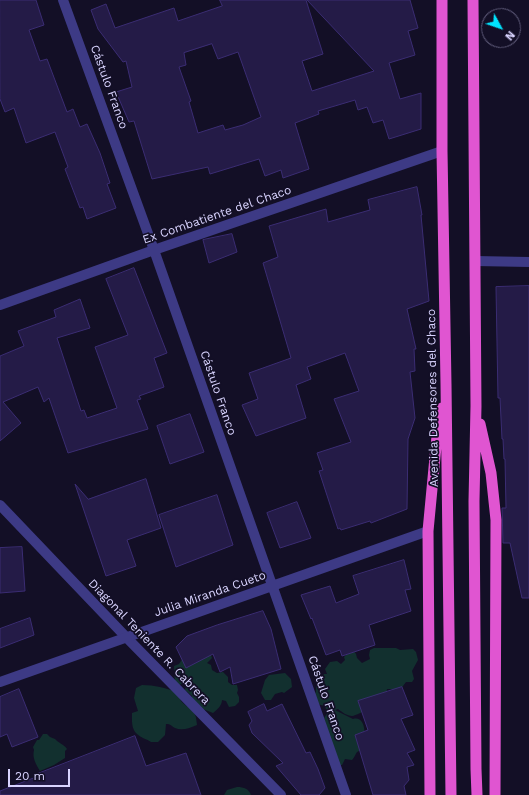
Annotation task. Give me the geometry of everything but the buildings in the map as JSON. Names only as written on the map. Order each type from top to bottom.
[{"type":"highway","name":"Avenida Defensores del Chaco","points":[[442,0],[442,151],[451,795]]},
{"type":"highway","points":[[474,0],[476,406],[474,501],[477,795]]},
{"type":"highway","points":[[430,795],[428,531],[437,436],[446,384]]},
{"type":"highway","points":[[476,406],[491,473],[496,520],[496,795]]},
{"type":"street","name":"Cástulo Franco","points":[[63,0],[154,250],[346,795]]},
{"type":"street","name":"Ex Combatiente del Chaco","points":[[0,305],[154,250],[442,151]]},
{"type":"street","points":[[475,261],[529,262]]},
{"type":"street","name":"Diagonal Teniente R. Cabrera","points":[[0,505],[126,637],[281,795]]},
{"type":"street","name":"Julia Miranda Cueto","points":[[0,682],[428,531]]},
{"type":"green space","points":[[208,647],[212,658],[207,663],[211,665],[212,670],[217,673],[223,672],[228,677],[228,682],[232,685],[237,685],[237,693],[239,697],[239,702],[235,706],[229,707],[226,701],[222,700],[219,707],[213,713],[203,709],[192,700],[192,696],[185,690],[186,685],[183,683],[178,686],[175,685],[174,666],[179,664],[187,652]]},
{"type":"green space","points":[[374,648],[396,648],[400,650],[413,649],[416,652],[418,660],[412,671],[414,679],[412,682],[406,682],[400,690],[396,691],[387,689],[386,694],[379,701],[365,711],[356,715],[350,716],[338,709],[335,710],[353,719],[358,719],[361,721],[365,734],[362,748],[357,752],[353,759],[345,759],[342,765],[338,765],[324,718],[329,711],[333,710],[326,709],[325,706],[317,704],[313,696],[316,692],[316,684],[324,674],[327,674],[325,669],[330,662],[337,661],[341,664],[345,660],[344,657],[353,650],[357,658],[362,663],[370,659],[370,650]]},
{"type":"green space","points":[[285,673],[291,679],[292,687],[284,693],[282,692],[275,694],[271,700],[265,700],[261,693],[265,680],[269,675]]},
{"type":"green space","points":[[142,685],[160,687],[177,692],[184,704],[194,713],[197,725],[180,729],[166,724],[165,735],[158,742],[151,742],[139,735],[135,732],[133,727],[132,713],[138,711],[134,698],[136,688]]},
{"type":"green space","points":[[43,734],[47,734],[55,739],[67,749],[65,751],[65,758],[40,771],[34,758],[33,747]]},
{"type":"green space","points":[[237,787],[246,789],[251,795],[224,795],[227,790]]}]
